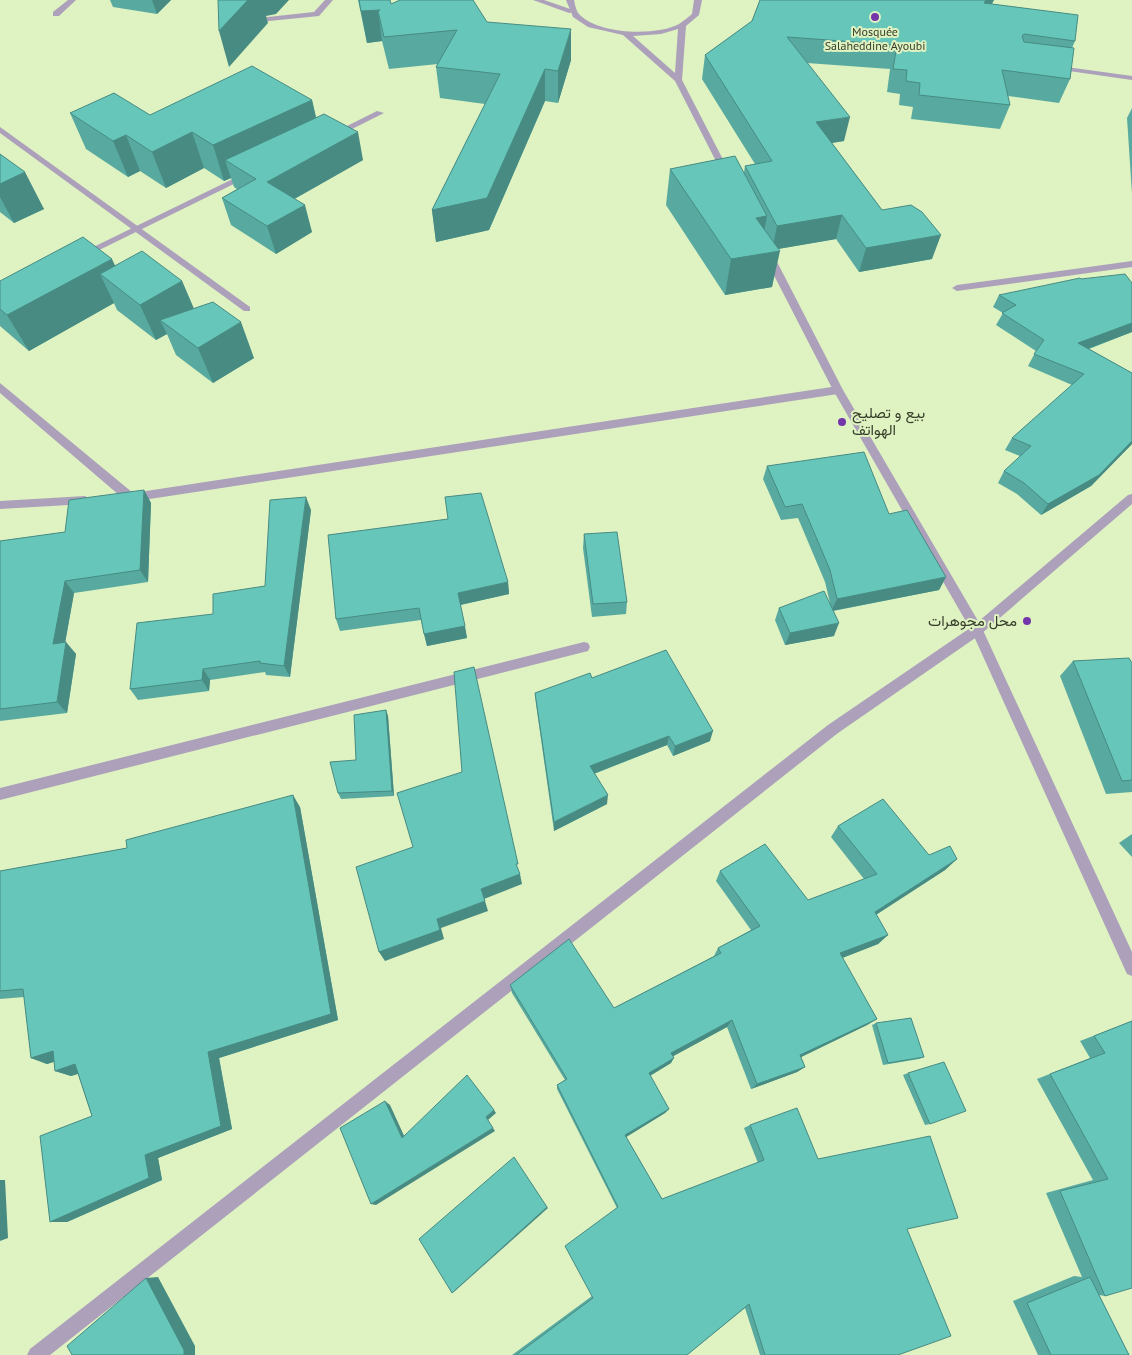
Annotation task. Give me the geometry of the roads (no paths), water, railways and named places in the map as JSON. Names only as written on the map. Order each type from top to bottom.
[{"type":"street","points":[[56,14],[72,0]]},
{"type":"street","points":[[241,22],[316,14],[329,0]]},
{"type":"street","points":[[537,0],[572,11],[580,19],[592,26],[626,34],[656,32],[682,25],[698,11],[698,0]]},
{"type":"street","points":[[570,0],[572,11]]},
{"type":"street","points":[[678,80],[682,25]]},
{"type":"street","points":[[626,34],[678,80],[733,187]]},
{"type":"street","points":[[1046,66],[1132,78]]},
{"type":"street","points":[[326,138],[380,113]]},
{"type":"street","points":[[0,129],[247,308]]},
{"type":"street","points":[[76,258],[254,173]]},
{"type":"street","points":[[761,240],[838,390],[976,630],[1132,969]]},
{"type":"street","points":[[957,288],[1132,264]]},
{"type":"street","points":[[0,387],[130,498]]},
{"type":"street","points":[[112,499],[130,498],[838,390]]},
{"type":"street","points":[[36,1355],[833,729],[976,630],[1132,498]]},
{"type":"street","points":[[0,505],[93,500]]},
{"type":"street","points":[[0,794],[584,647]]},
{"type":"place","name":"Mosquée Salaheddine Ayoubi","points":[[875,17]]},
{"type":"place","name":"بيع و تصليح الهواتف","points":[[842,422]]},
{"type":"place","name":"محل مجوهرات","points":[[1027,621]]}]
